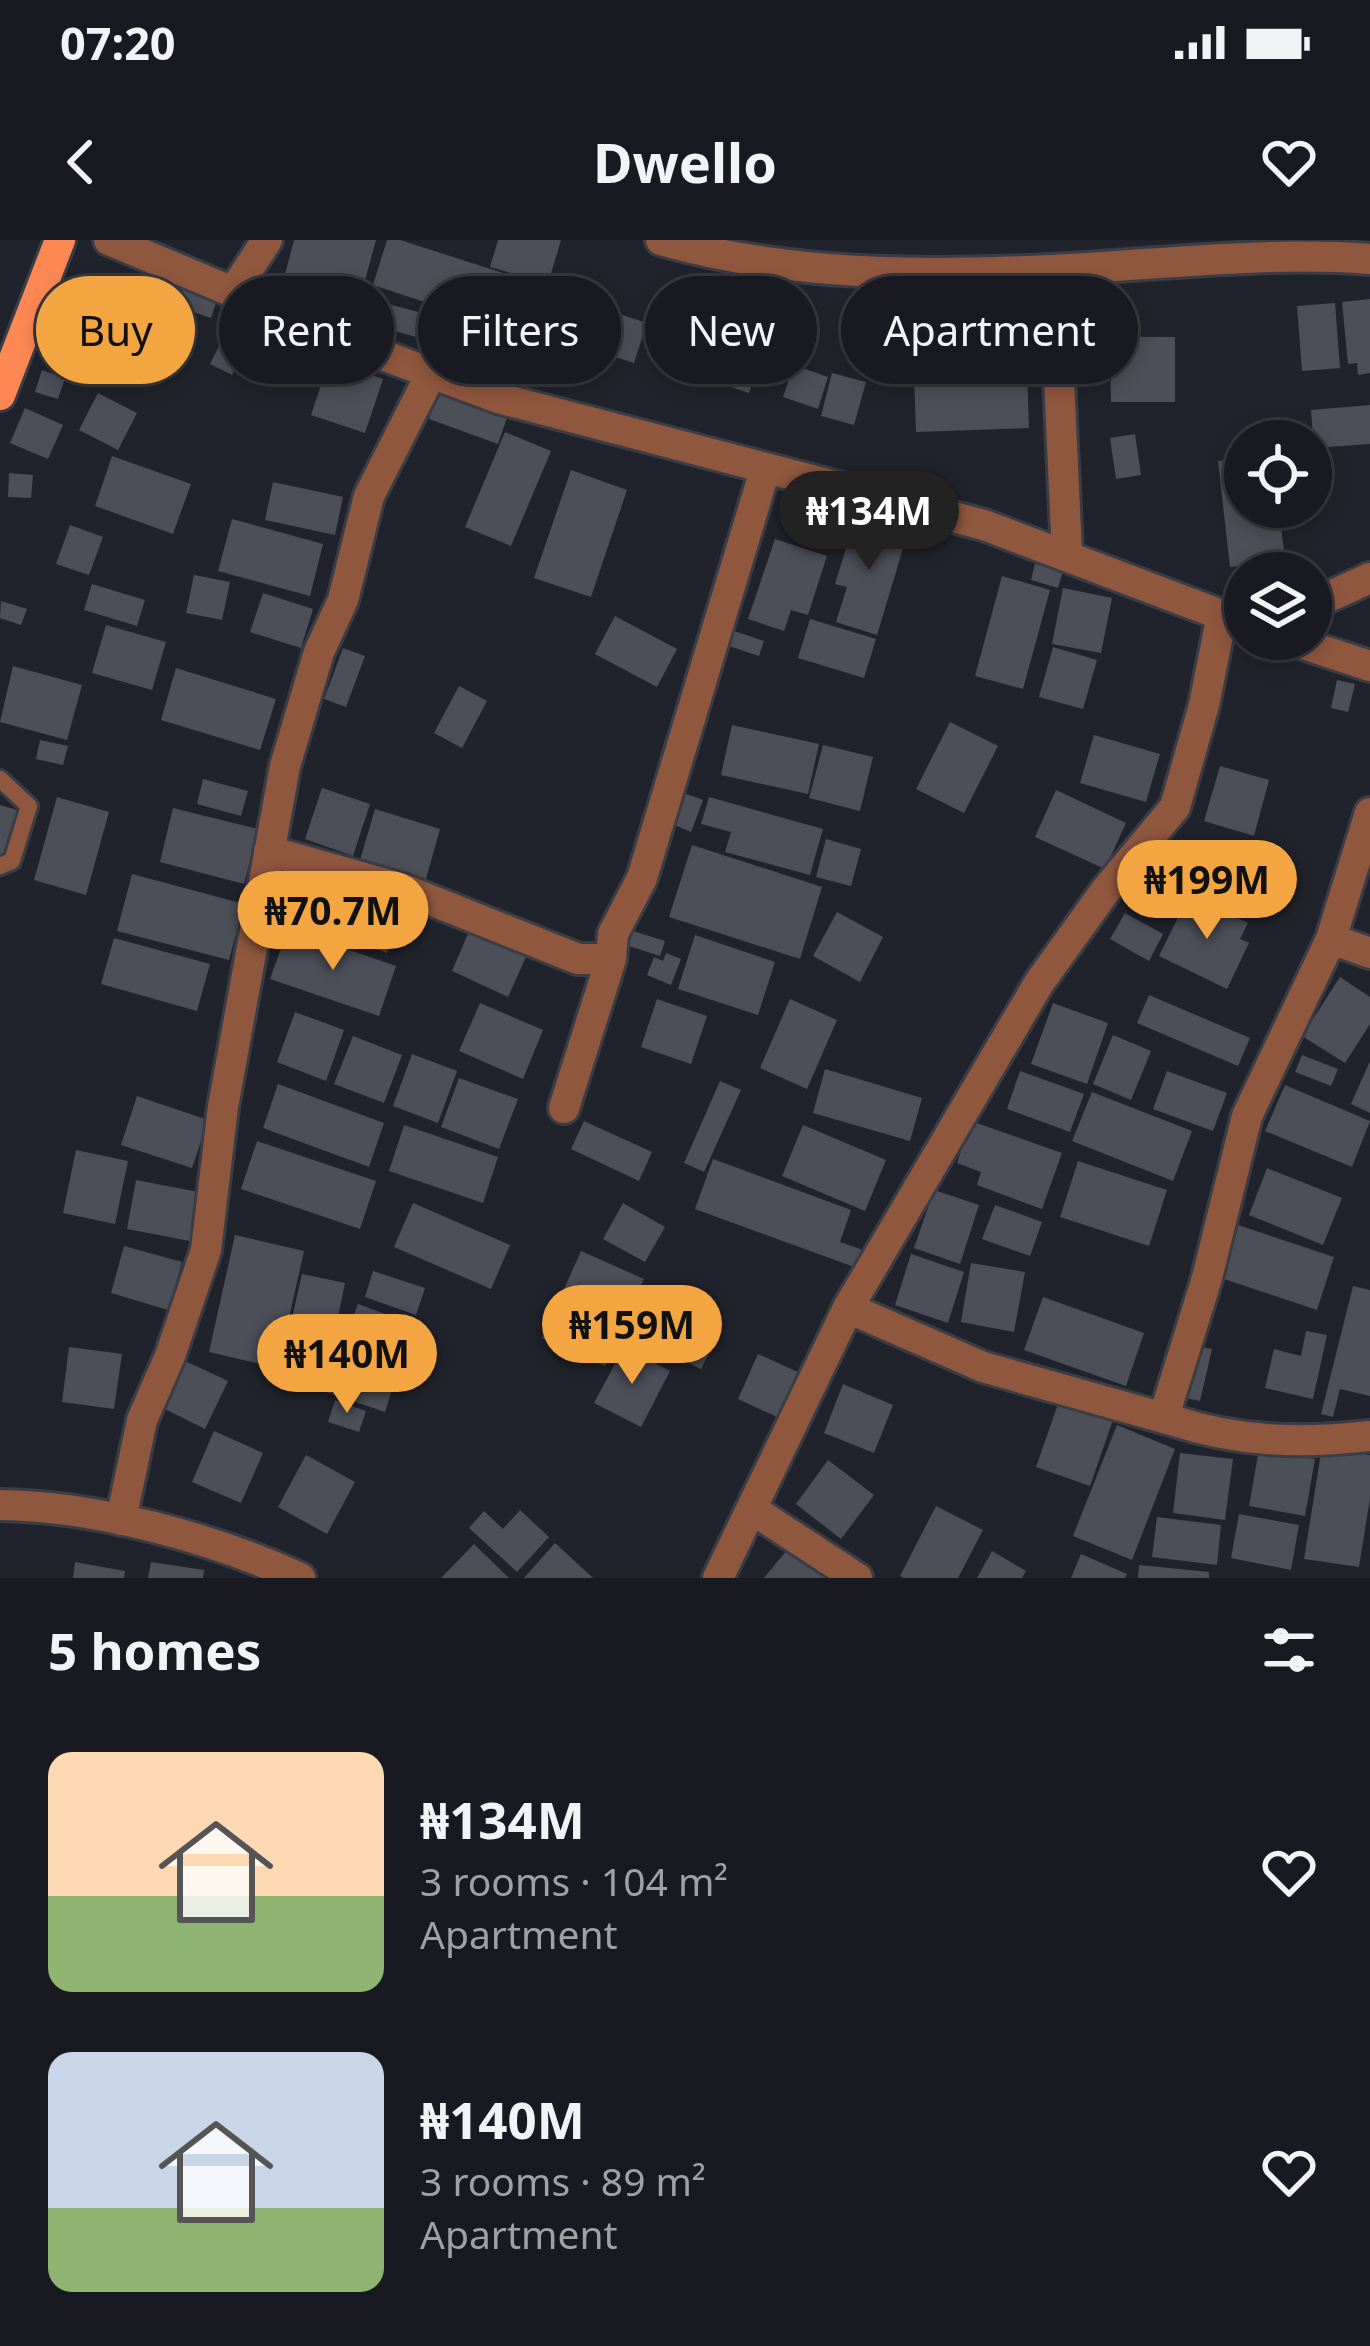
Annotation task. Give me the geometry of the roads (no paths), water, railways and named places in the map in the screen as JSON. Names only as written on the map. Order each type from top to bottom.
[{"type":"main road","points":[[0,395],[13,327],[60,240]]},
{"type":"street","points":[[109,240],[219,286]]},
{"type":"street","points":[[243,276],[267,240]]},
{"type":"street","points":[[661,240],[708,254],[808,267],[915,273],[1054,270],[1217,248],[1370,259]]},
{"type":"street","points":[[1054,270],[1067,554]]},
{"type":"street","points":[[121,1520],[142,1420],[170,1356],[206,1250],[223,1107],[296,722],[319,652],[343,601],[369,496],[426,384]]},
{"type":"street","points":[[459,384],[765,470],[984,525],[1224,615]]},
{"type":"street","points":[[563,1108],[611,959],[613,934],[642,878],[765,470]]},
{"type":"street","points":[[1332,595],[1370,578]]},
{"type":"street","points":[[718,1578],[848,1308],[1039,983],[1106,890],[1175,807],[1224,645]]},
{"type":"street","points":[[1332,653],[1370,666]]},
{"type":"street","points":[[1171,1420],[1166,1410],[1207,1278],[1247,1116],[1331,939],[1370,813]]},
{"type":"street","points":[[269,851],[403,889],[578,959],[611,959]]},
{"type":"street","points":[[1331,939],[1370,952]]},
{"type":"street","points":[[848,1308],[982,1367],[1216,1435],[1322,1441],[1370,1436]]},
{"type":"street","points":[[0,1505],[121,1520],[265,1562],[300,1578]]},
{"type":"street","points":[[753,1510],[857,1578]]},
{"type":"lane","points":[[0,779],[29,806],[12,861],[0,866]]}]
